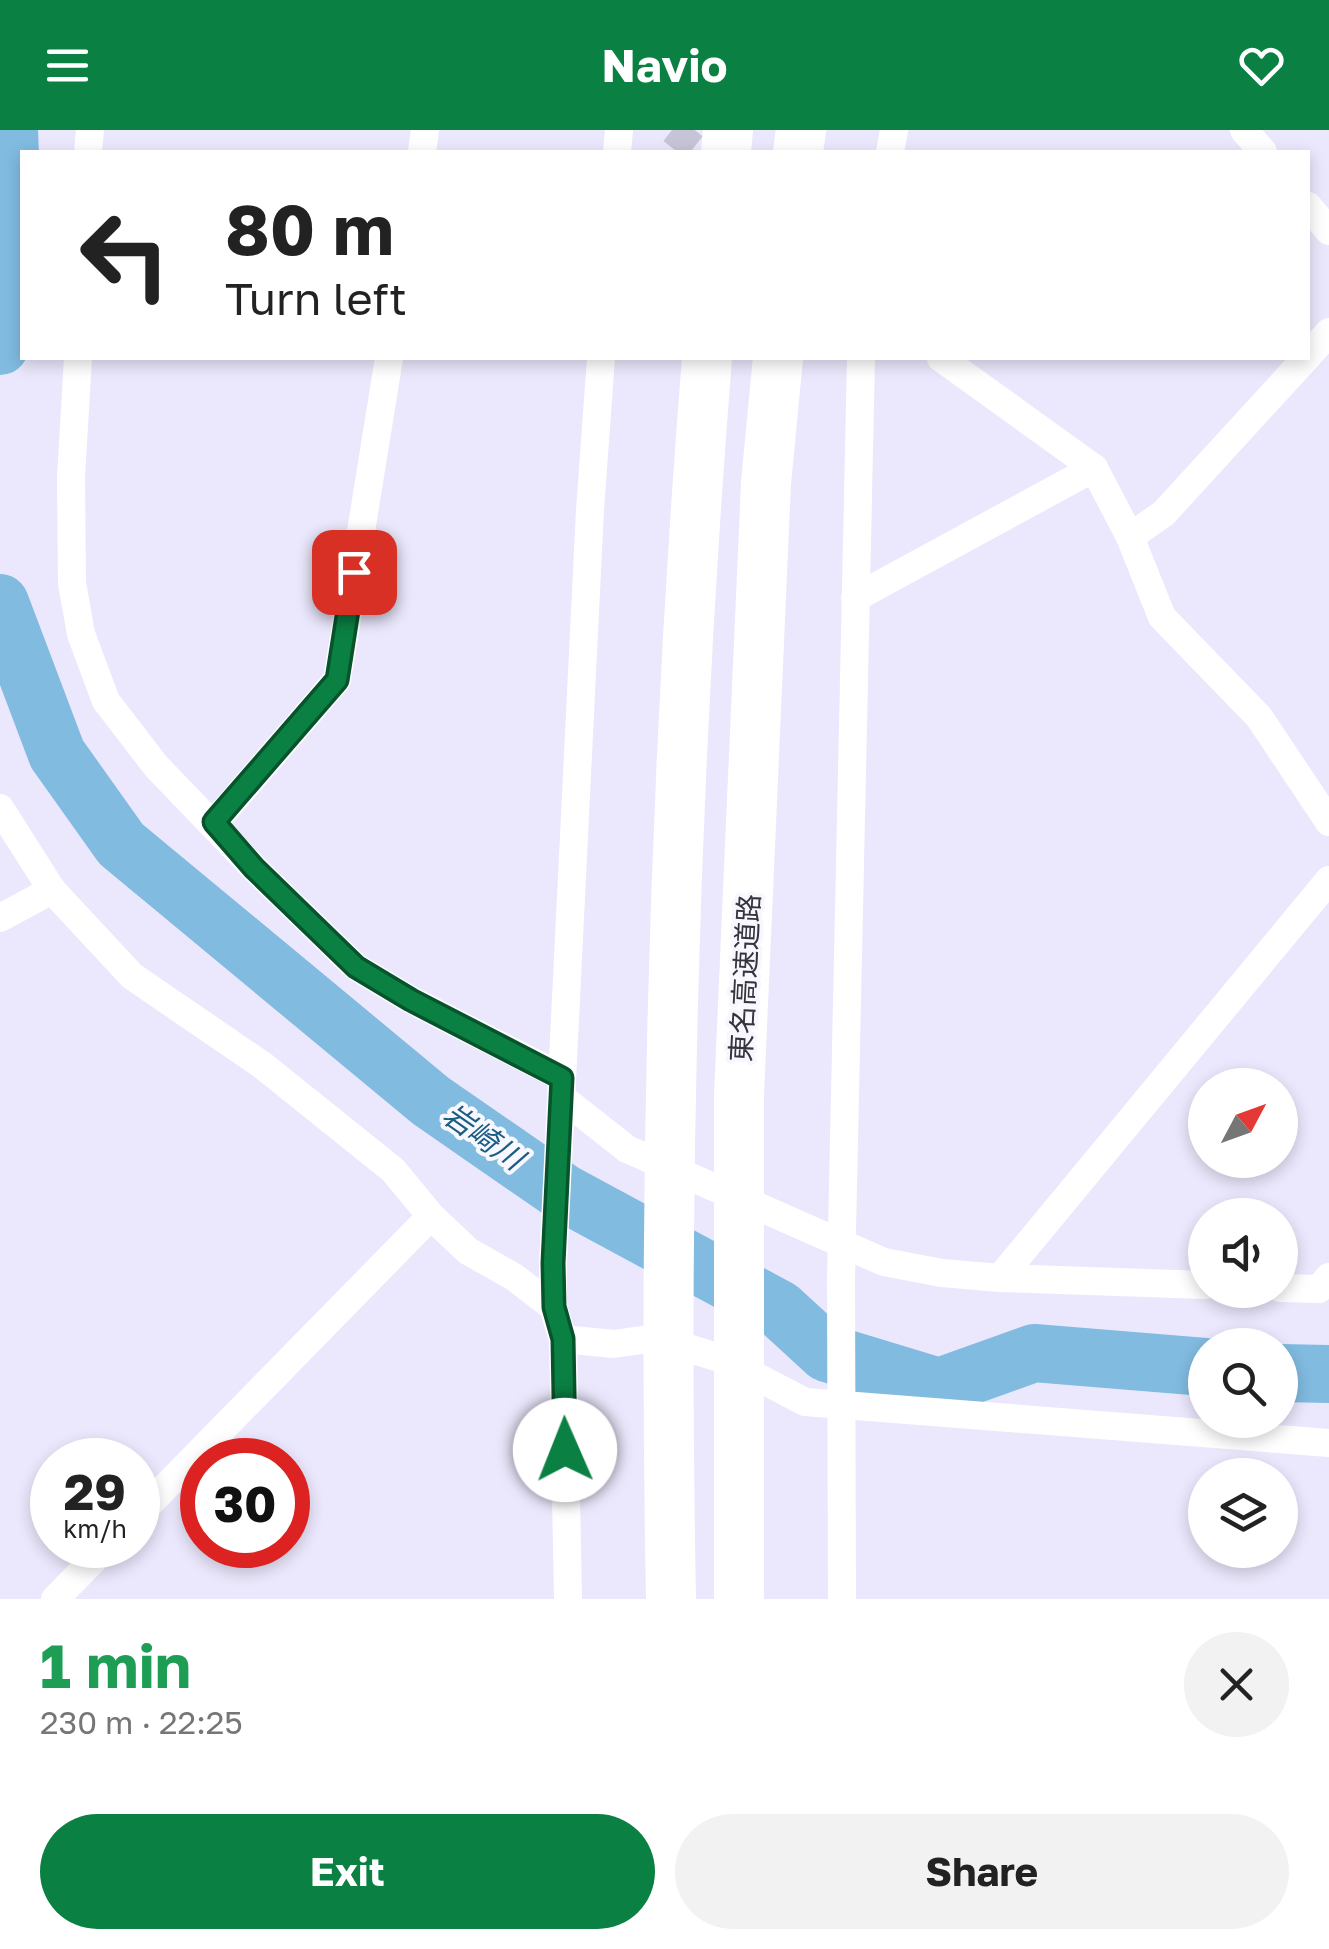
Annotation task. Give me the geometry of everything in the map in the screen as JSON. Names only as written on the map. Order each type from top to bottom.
[{"type":"highway","points":[[674,936],[678,534],[685,360]]},
{"type":"highway","points":[[670,1599],[669,1089],[692,539],[707,360]]},
{"type":"highway","name":"東名高速道路","points":[[738,1599],[740,1129],[765,502],[778,360]]},
{"type":"street","points":[[1244,130],[1260,150]]},
{"type":"street","points":[[1310,208],[1329,231]]},
{"type":"street","points":[[1310,354],[1329,332]]},
{"type":"street","points":[[78,360],[71,476],[72,565],[81,634],[106,701],[156,766],[356,967],[562,1098],[628,1149],[884,1262],[1000,1278],[1188,1284]]},
{"type":"street","points":[[214,822],[337,680],[389,360]]},
{"type":"street","points":[[568,1599],[563,1339],[554,1307],[553,1263],[601,360]]},
{"type":"street","points":[[842,1599],[841,1278],[861,360]]},
{"type":"street","points":[[943,360],[1094,468],[1130,537],[1162,617],[1259,717],[1329,822]]},
{"type":"street","points":[[1130,537],[1164,513],[1304,360]]},
{"type":"street","points":[[854,598],[1094,468]]},
{"type":"street","points":[[0,808],[52,890],[132,976],[262,1065],[393,1170],[431,1216],[468,1251],[514,1277],[554,1307]]},
{"type":"street","points":[[1000,1278],[1329,880]]},
{"type":"street","points":[[0,918],[52,890]]},
{"type":"street","points":[[160,1493],[431,1216]]},
{"type":"street","points":[[1298,1287],[1325,1285]]},
{"type":"street","points":[[563,1339],[614,1344],[656,1338],[723,1359],[804,1402],[1329,1443]]},
{"type":"street","points":[[55,1599],[85,1568]]},
{"type":"waterway","name":"岩崎川","points":[[0,346],[13,231],[9,130]]},
{"type":"waterway","name":"岩崎川","points":[[0,603],[57,754],[121,844],[431,1101],[564,1193],[779,1309],[827,1353],[939,1387],[1034,1353],[1188,1366]]},
{"type":"waterway","name":"岩崎川","points":[[1298,1373],[1329,1374]]},
{"type":"tunnel","points":[[672,130],[697,150]]},
{"type":"route","points":[[354,572],[337,680],[214,822],[254,868],[356,967],[562,1078],[553,1263],[554,1307],[563,1339],[565,1450]]}]
